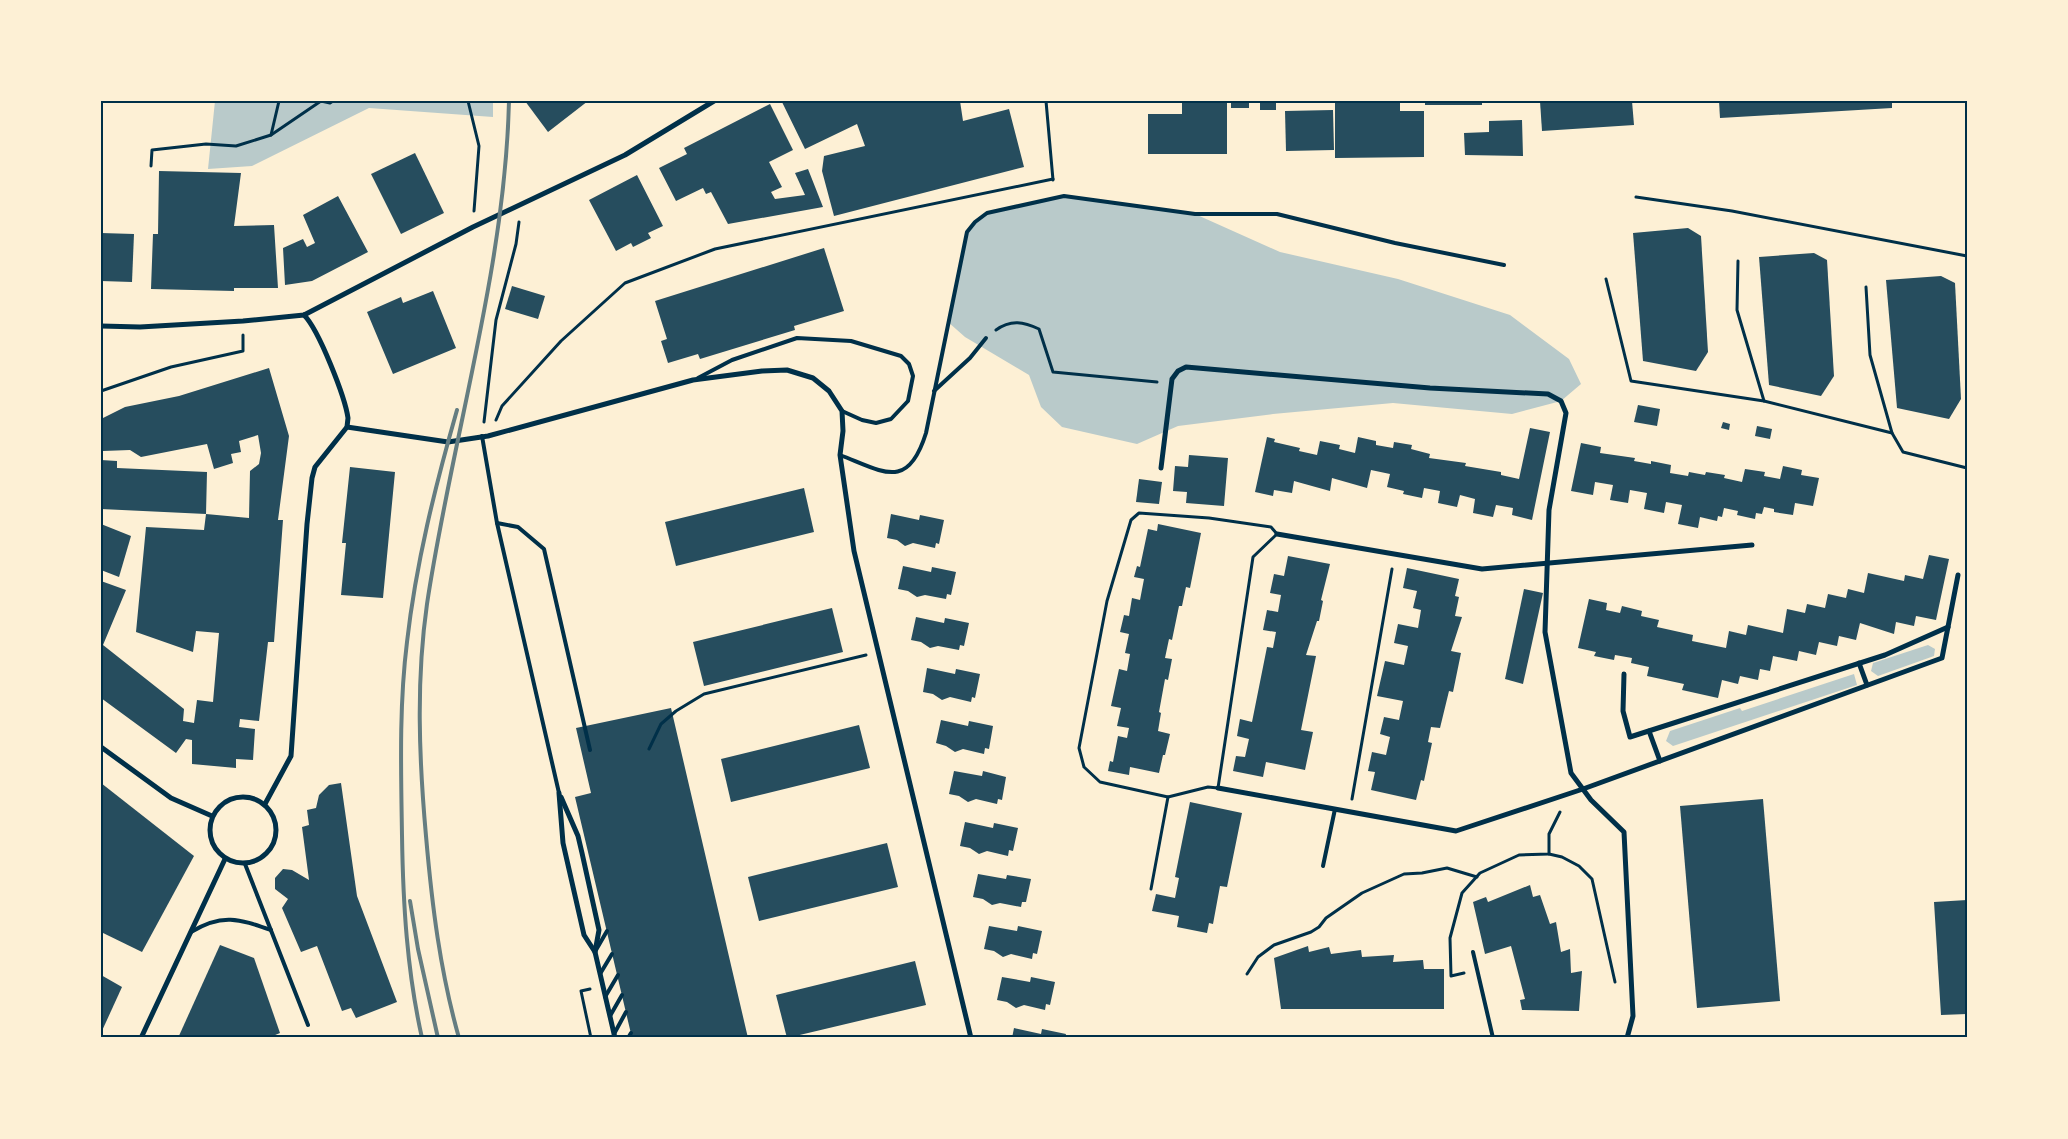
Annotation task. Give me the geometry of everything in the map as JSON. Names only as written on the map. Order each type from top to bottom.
[{"type":"street","points":[[101,326],[140,327],[243,321],[304,315],[473,227],[625,155],[714,101]]},
{"type":"street","points":[[265,804],[291,756],[312,478],[315,467],[347,427],[348,418],[320,341],[310,321],[304,315]]},
{"type":"street","points":[[1161,468],[1172,379],[1178,371],[1186,368],[1430,388],[1548,394],[1561,401],[1566,413],[1550,510],[1545,632],[1571,774],[1624,832],[1633,1016],[1627,1038]]},
{"type":"street","points":[[347,427],[448,442],[482,436],[693,380],[762,371],[787,370],[813,378],[829,391],[842,411],[843,431],[840,454],[854,551],[971,1038]]},
{"type":"street","points":[[1277,534],[1482,569],[1752,545]]},
{"type":"street","points":[[1218,788],[1456,831],[1583,789],[1942,658],[1958,575]]},
{"type":"street","points":[[1624,674],[1623,711],[1630,737],[1859,664],[1885,655],[1948,627]]},
{"type":"street","points":[[1859,664],[1867,686]]},
{"type":"street","points":[[1648,731],[1660,761]]},
{"type":"street","points":[[101,747],[171,798],[212,816]]},
{"type":"street","points":[[559,793],[578,836],[582,853],[599,930],[595,952]]},
{"type":"street","points":[[559,793],[566,852],[584,935],[595,952],[614,1036]]},
{"type":"street","points":[[236,797],[256,799],[265,804],[272,813],[276,824],[276,835],[266,855],[256,861],[245,864],[225,859],[212,844],[209,825],[212,816],[222,804],[236,797]]},
{"type":"street","points":[[141,1038],[225,859]]},
{"type":"lane","points":[[840,454],[875,468],[894,473],[905,470],[913,464],[921,450],[967,232],[975,222],[987,213],[1064,196],[1195,214],[1277,214],[1395,243],[1504,265]]},
{"type":"lane","points":[[693,380],[732,360],[797,338],[851,342],[901,356],[909,364],[913,376],[908,401],[891,419],[876,423],[862,420],[842,411]]},
{"type":"lane","points":[[934,391],[970,358],[986,338]]},
{"type":"lane","points":[[482,436],[497,523],[559,793]]},
{"type":"lane","points":[[497,523],[518,527],[544,549],[590,750]]},
{"type":"lane","points":[[1322,866],[1335,809]]},
{"type":"lane","points":[[245,864],[308,1025]]},
{"type":"lane","points":[[191,932],[207,922],[235,918],[271,930]]},
{"type":"lane","points":[[595,952],[607,931]]},
{"type":"lane","points":[[1473,952],[1493,1038]]},
{"type":"lane","points":[[600,974],[612,954]]},
{"type":"lane","points":[[605,997],[618,975]]},
{"type":"lane","points":[[610,1016],[622,995]]},
{"type":"lane","points":[[614,1036],[626,1012]]},
{"type":"lane","points":[[628,1038],[631,1033]]},
{"type":"path","points":[[271,135],[279,101]]},
{"type":"path","points":[[151,166],[152,150],[206,144],[236,146],[271,135],[321,101],[330,103],[333,101]]},
{"type":"path","points":[[468,101],[480,146],[473,227]]},
{"type":"path","points":[[1046,101],[1056,198]]},
{"type":"path","points":[[502,406],[561,341],[625,283],[715,248],[1053,179]]},
{"type":"path","points":[[1636,197],[1741,213],[1967,256]]},
{"type":"path","points":[[482,436],[496,320],[516,244],[521,204]]},
{"type":"path","points":[[1738,261],[1737,310],[1764,401]]},
{"type":"path","points":[[1606,279],[1631,381],[1764,401],[1892,433]]},
{"type":"path","points":[[1866,287],[1870,355],[1892,433],[1903,452],[1967,468]]},
{"type":"path","points":[[101,391],[171,367],[244,351],[243,321]]},
{"type":"path","points":[[986,338],[1004,324],[1024,322],[1039,329],[1053,372],[1153,384],[1172,379]]},
{"type":"path","points":[[1139,513],[1209,518],[1271,528],[1277,534],[1253,556],[1218,788],[1208,787],[1168,797],[1100,782],[1084,767],[1079,748],[1106,601],[1131,520],[1139,513]]},
{"type":"path","points":[[1350,812],[1394,554]]},
{"type":"path","points":[[649,749],[661,724],[676,711],[704,694],[879,652]]},
{"type":"path","points":[[1549,854],[1549,834],[1555,826],[1568,794]]},
{"type":"path","points":[[1151,889],[1168,797]]},
{"type":"path","points":[[1477,970],[1450,976],[1450,938],[1462,893],[1477,877],[1519,855],[1549,854],[1562,857],[1579,866],[1592,879],[1617,991],[1632,1003]]},
{"type":"path","points":[[1247,974],[1258,957],[1274,945],[1311,932],[1319,927],[1326,918],[1362,893],[1404,874],[1447,868],[1477,877]]},
{"type":"path","points":[[591,1038],[581,991],[603,986]]},
{"type":"shaded area","points":[[215,101],[493,101],[493,117],[369,108],[252,166],[208,169]]},
{"type":"shaded area","points":[[1064,196],[1195,214],[1280,252],[1398,279],[1510,315],[1569,359],[1581,384],[1561,401],[1512,414],[1393,403],[1273,414],[1178,426],[1137,444],[1062,427],[1041,407],[1029,375],[965,337],[948,322],[967,232],[975,222],[987,213]]},
{"type":"shaded area","points":[[1928,645],[1935,649],[1934,656],[1878,676],[1871,671],[1873,663]]},
{"type":"shaded area","points":[[1854,674],[1857,685],[1673,746],[1666,741],[1670,731],[1740,708],[1742,711]]},
{"type":"building","points":[[525,101],[588,101],[548,132]]},
{"type":"building","points":[[960,101],[963,121],[1009,109],[1024,167],[834,216],[822,171],[824,156],[865,146],[857,124],[805,149],[782,102]]},
{"type":"building","points":[[1231,101],[1249,101],[1249,108],[1231,108]]},
{"type":"building","points":[[1260,101],[1276,101],[1276,110],[1260,110]]},
{"type":"building","points":[[1335,101],[1400,101],[1400,111],[1424,111],[1424,157],[1335,158]]},
{"type":"building","points":[[1425,101],[1482,101],[1482,105],[1425,105]]},
{"type":"building","points":[[1540,101],[1632,101],[1634,125],[1542,131]]},
{"type":"building","points":[[1719,101],[1892,101],[1892,108],[1720,118]]},
{"type":"building","points":[[1182,103],[1227,103],[1227,154],[1148,154],[1148,114],[1182,114]]},
{"type":"building","points":[[770,104],[793,150],[769,162],[782,187],[771,192],[775,199],[805,195],[795,173],[808,169],[823,207],[728,224],[711,192],[706,194],[703,188],[676,201],[659,168],[687,154],[684,148]]},
{"type":"building","points":[[1333,110],[1334,150],[1286,151],[1285,111]]},
{"type":"building","points":[[1522,120],[1523,156],[1465,155],[1464,133],[1489,132],[1489,121]]},
{"type":"building","points":[[415,153],[444,213],[401,234],[371,174]]},
{"type":"building","points":[[159,171],[241,173],[234,226],[274,225],[278,288],[234,288],[234,291],[151,289],[153,234],[158,234]]},
{"type":"building","points":[[637,175],[663,226],[648,233],[651,238],[633,247],[631,243],[616,251],[589,200]]},
{"type":"building","points":[[338,196],[368,252],[312,281],[285,285],[283,248],[303,239],[307,247],[315,243],[303,215]]},
{"type":"building","points":[[1688,228],[1701,236],[1708,352],[1696,371],[1643,361],[1633,233]]},
{"type":"building","points":[[101,233],[134,234],[132,282],[101,281]]},
{"type":"building","points":[[824,248],[844,311],[794,326],[795,330],[700,359],[698,354],[668,363],[661,341],[667,339],[655,301]]},
{"type":"building","points":[[1814,253],[1827,260],[1834,376],[1821,396],[1769,385],[1759,257]]},
{"type":"building","points":[[1941,276],[1955,283],[1961,399],[1949,419],[1897,408],[1886,280]]},
{"type":"building","points":[[512,286],[545,296],[538,319],[505,309]]},
{"type":"building","points":[[433,291],[456,348],[393,374],[367,312],[401,297],[403,303]]},
{"type":"building","points":[[269,368],[289,436],[278,520],[283,520],[274,642],[268,642],[259,721],[240,719],[239,727],[255,729],[253,760],[236,759],[236,768],[192,764],[192,740],[186,739],[176,753],[101,698],[101,581],[126,590],[103,645],[184,709],[183,721],[194,723],[197,700],[213,702],[219,633],[196,631],[193,652],[136,632],[146,527],[204,530],[206,514],[249,518],[250,471],[259,464],[261,453],[258,435],[239,441],[241,452],[231,454],[233,463],[214,469],[207,444],[141,457],[130,450],[103,451],[101,456],[101,419],[125,407],[179,396]]},
{"type":"building","points":[[1638,405],[1660,409],[1657,426],[1634,422]]},
{"type":"building","points":[[1723,422],[1730,424],[1729,430],[1721,428]]},
{"type":"building","points":[[1757,426],[1772,429],[1770,439],[1755,436]]},
{"type":"building","points":[[1530,428],[1550,432],[1532,520],[1512,515],[1513,508],[1496,505],[1493,517],[1473,513],[1475,499],[1460,495],[1457,507],[1438,503],[1440,491],[1424,488],[1422,498],[1403,494],[1404,491],[1387,487],[1390,474],[1371,470],[1367,488],[1332,478],[1330,491],[1294,481],[1292,493],[1274,490],[1273,496],[1255,492],[1267,437],[1275,439],[1274,442],[1300,448],[1299,451],[1317,455],[1320,441],[1340,445],[1339,449],[1355,453],[1358,437],[1376,441],[1376,445],[1393,448],[1394,442],[1412,445],[1411,449],[1430,454],[1429,458],[1466,463],[1465,466],[1501,472],[1501,475],[1519,479]]},
{"type":"building","points":[[1581,443],[1601,447],[1600,453],[1635,458],[1634,461],[1651,464],[1651,461],[1671,465],[1670,473],[1688,476],[1689,472],[1705,475],[1706,472],[1725,475],[1724,478],[1742,482],[1745,469],[1765,472],[1764,476],[1780,479],[1783,466],[1802,470],[1801,475],[1819,478],[1813,506],[1795,503],[1793,515],[1774,512],[1774,509],[1764,507],[1762,514],[1756,513],[1755,519],[1737,515],[1738,511],[1724,508],[1722,517],[1718,516],[1717,521],[1700,517],[1698,528],[1678,524],[1682,505],[1666,502],[1664,513],[1644,509],[1647,493],[1630,490],[1628,503],[1610,500],[1613,485],[1595,482],[1593,495],[1571,491]]},
{"type":"building","points":[[1189,455],[1228,458],[1224,506],[1186,503],[1187,492],[1173,491],[1175,466],[1188,467]]},
{"type":"building","points":[[101,460],[117,461],[117,468],[207,472],[206,514],[101,509]]},
{"type":"building","points":[[350,467],[395,472],[383,598],[341,595],[346,543],[342,543]]},
{"type":"building","points":[[1139,479],[1162,482],[1159,504],[1136,502]]},
{"type":"building","points":[[804,488],[814,532],[676,566],[665,522]]},
{"type":"building","points":[[891,514],[919,520],[920,515],[944,520],[939,544],[936,543],[935,548],[913,543],[905,546],[897,540],[887,538]]},
{"type":"building","points":[[101,524],[131,536],[119,577],[101,570]]},
{"type":"building","points":[[1158,524],[1201,533],[1190,588],[1186,587],[1182,606],[1179,606],[1172,640],[1169,639],[1165,658],[1172,659],[1168,680],[1165,679],[1159,712],[1161,713],[1158,731],[1170,734],[1165,755],[1163,755],[1159,773],[1130,767],[1129,775],[1108,771],[1110,761],[1113,762],[1118,736],[1127,738],[1129,728],[1117,726],[1121,708],[1111,706],[1119,669],[1127,671],[1130,654],[1125,653],[1129,634],[1120,632],[1124,615],[1129,616],[1132,598],[1140,600],[1144,579],[1134,577],[1137,566],[1140,567],[1148,529],[1157,531]]},
{"type":"building","points":[[1929,555],[1949,559],[1936,620],[1916,616],[1914,626],[1896,622],[1894,634],[1860,623],[1856,640],[1839,636],[1837,646],[1819,642],[1816,655],[1799,651],[1797,661],[1773,656],[1770,671],[1760,669],[1758,680],[1740,676],[1738,684],[1722,680],[1718,698],[1682,690],[1684,684],[1647,676],[1649,667],[1631,663],[1632,658],[1615,655],[1614,660],[1594,656],[1596,652],[1578,648],[1589,599],[1607,603],[1606,610],[1620,613],[1622,606],[1642,611],[1641,616],[1659,620],[1657,627],[1693,635],[1692,641],[1726,648],[1729,631],[1746,635],[1748,625],[1783,633],[1787,609],[1805,613],[1807,604],[1825,608],[1828,594],[1846,598],[1848,589],[1864,593],[1868,573],[1904,581],[1905,575],[1923,579]]},
{"type":"building","points":[[1288,556],[1330,564],[1321,600],[1323,601],[1319,621],[1317,621],[1306,655],[1316,656],[1301,730],[1313,732],[1305,770],[1266,762],[1263,777],[1233,771],[1236,756],[1245,757],[1249,739],[1237,736],[1240,719],[1252,722],[1267,647],[1273,648],[1276,632],[1263,630],[1267,610],[1278,612],[1281,595],[1270,593],[1274,574],[1284,576]]},
{"type":"building","points":[[903,566],[931,572],[932,567],[956,572],[951,595],[947,594],[946,599],[925,595],[917,597],[908,591],[898,589]]},
{"type":"building","points":[[1407,568],[1459,579],[1455,596],[1459,597],[1455,616],[1462,617],[1451,651],[1461,653],[1453,692],[1449,691],[1440,728],[1431,727],[1428,742],[1432,743],[1424,781],[1421,780],[1416,800],[1371,790],[1375,772],[1368,771],[1372,752],[1386,755],[1390,737],[1380,734],[1384,717],[1399,720],[1403,701],[1377,696],[1385,661],[1404,665],[1408,646],[1394,643],[1398,624],[1418,628],[1421,610],[1413,608],[1417,591],[1403,588]]},
{"type":"building","points":[[1524,589],[1543,593],[1523,684],[1505,679]]},
{"type":"building","points":[[832,608],[843,652],[704,686],[693,642]]},
{"type":"building","points":[[916,617],[944,623],[945,618],[969,623],[964,646],[960,645],[959,650],[938,646],[930,648],[921,642],[911,640]]},
{"type":"building","points":[[927,668],[955,674],[956,669],[980,674],[975,698],[972,697],[971,702],[950,697],[942,700],[933,694],[923,692]]},
{"type":"building","points":[[671,708],[748,1038],[632,1038],[575,797],[591,793],[576,728]]},
{"type":"building","points":[[941,720],[968,726],[969,721],[993,726],[989,749],[985,748],[984,754],[963,749],[955,752],[946,746],[936,743]]},
{"type":"building","points":[[859,725],[870,768],[731,802],[721,759]]},
{"type":"building","points":[[954,771],[982,776],[983,771],[1006,777],[1002,800],[998,799],[997,804],[976,799],[968,802],[959,796],[949,794]]},
{"type":"building","points":[[101,783],[194,856],[142,952],[101,932]]},
{"type":"building","points":[[341,783],[357,896],[397,1002],[356,1018],[351,1008],[342,1011],[317,946],[301,952],[282,908],[288,899],[275,889],[275,878],[283,869],[292,870],[309,880],[302,827],[309,825],[307,810],[316,808],[319,795],[329,785]]},
{"type":"building","points":[[1763,799],[1780,1001],[1697,1008],[1680,806]]},
{"type":"building","points":[[1190,802],[1242,813],[1227,887],[1220,886],[1213,924],[1209,923],[1207,933],[1177,927],[1179,916],[1152,911],[1156,894],[1175,898],[1179,878],[1175,877]]},
{"type":"building","points":[[965,822],[993,828],[994,823],[1018,828],[1013,851],[1009,850],[1008,856],[987,851],[979,854],[970,848],[960,846]]},
{"type":"building","points":[[887,843],[898,887],[759,921],[748,877]]},
{"type":"building","points":[[978,874],[1006,879],[1007,875],[1031,879],[1026,902],[1022,902],[1021,907],[1000,903],[992,905],[983,899],[973,897]]},
{"type":"building","points":[[1530,885],[1533,897],[1540,895],[1550,924],[1556,922],[1561,952],[1570,949],[1571,973],[1582,971],[1579,1011],[1522,1010],[1520,1000],[1525,999],[1511,946],[1485,954],[1473,902],[1486,897],[1488,902]]},
{"type":"building","points":[[1967,900],[1967,1014],[1941,1015],[1934,902]]},
{"type":"building","points":[[989,926],[1017,931],[1018,926],[1042,931],[1037,954],[1033,953],[1032,959],[1011,954],[1003,957],[994,951],[984,949]]},
{"type":"building","points":[[220,945],[254,958],[280,1033],[268,1038],[178,1038]]},
{"type":"building","points":[[1308,946],[1309,952],[1329,947],[1331,954],[1361,950],[1362,957],[1394,955],[1393,962],[1423,960],[1424,969],[1444,969],[1444,1009],[1281,1009],[1274,958]]},
{"type":"building","points":[[915,961],[926,1005],[787,1038],[776,995]]},
{"type":"building","points":[[101,975],[122,987],[101,1033]]},
{"type":"building","points":[[1002,977],[1030,982],[1031,977],[1055,982],[1050,1005],[1046,1004],[1045,1010],[1024,1005],[1016,1008],[1007,1002],[997,1000]]},
{"type":"building","points":[[1014,1028],[1041,1034],[1042,1029],[1066,1034],[1065,1038],[1012,1038]]},
{"type":"railway","points":[[459,1038],[442,963],[428,862],[420,749],[421,662],[427,604],[438,541],[476,353],[498,227],[509,101]]},
{"type":"railway","points":[[422,1038],[409,963],[405,912],[401,787],[404,666],[421,554],[457,410]]},
{"type":"railway","points":[[410,901],[418,949],[438,1038]]}]
